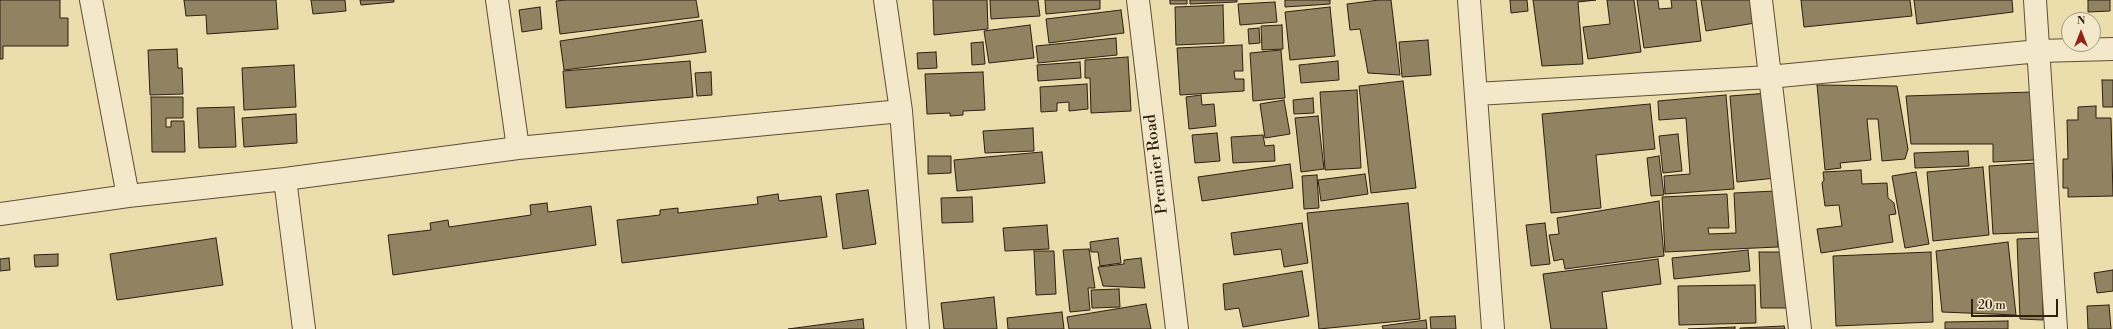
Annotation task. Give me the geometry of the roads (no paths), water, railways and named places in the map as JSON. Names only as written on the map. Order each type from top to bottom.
[{"type":"street","points":[[91,0],[128,196]]},
{"type":"street","points":[[497,0],[518,148]]},
{"type":"street","points":[[885,0],[901,111],[918,329]]},
{"type":"street","name":"Premier Road","points":[[1138,0],[1176,329]]},
{"type":"street","points":[[1469,0],[1493,329]]},
{"type":"street","points":[[1761,0],[1800,329]]},
{"type":"street","points":[[2035,0],[2056,329]]},
{"type":"street","points":[[1476,94],[1769,77],[2039,51],[2113,49]]},
{"type":"street","points":[[0,214],[128,196],[285,179],[518,148],[901,111]]},
{"type":"street","points":[[285,179],[304,329]]}]
